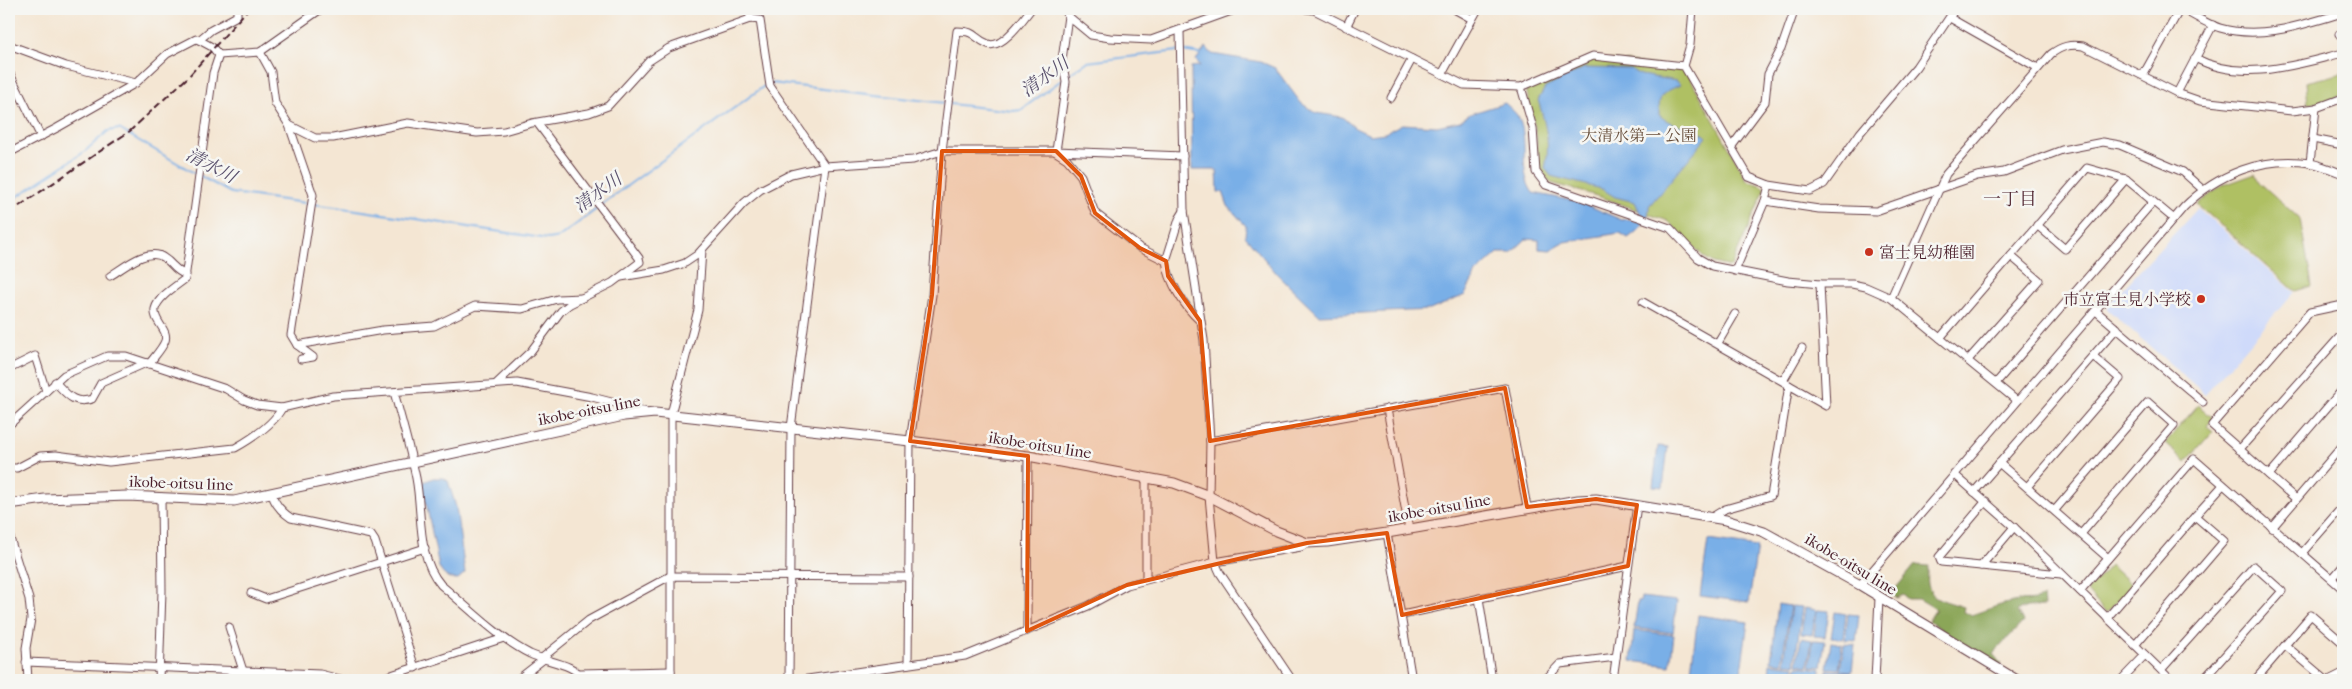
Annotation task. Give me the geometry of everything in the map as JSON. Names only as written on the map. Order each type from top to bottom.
[{"type":"main road","name":"ikobe-oitsu line","points":[[9,504],[45,499],[161,497],[234,501],[412,464],[624,416],[655,412],[910,440],[1028,456],[1174,483],[1209,496],[1276,531],[1307,543],[1387,533],[1527,507],[1578,500],[1596,499],[1712,517],[1764,532],[1860,585],[2015,680]]},
{"type":"street","points":[[199,40],[211,30],[236,16],[237,9]]},
{"type":"street","points":[[218,55],[260,52],[312,12],[321,9]]},
{"type":"street","points":[[750,9],[750,19]]},
{"type":"street","points":[[876,9],[882,9]]},
{"type":"street","points":[[908,664],[910,440],[932,295],[942,151],[957,31],[968,31],[989,45],[996,44],[1004,40],[1031,9]]},
{"type":"street","points":[[1067,12],[1091,35],[1151,40],[1180,31],[1234,9]]},
{"type":"street","points":[[1311,9],[1464,85],[1521,87],[1593,56],[1684,66]]},
{"type":"street","points":[[1346,27],[1355,9]]},
{"type":"street","points":[[1454,9],[1472,19]]},
{"type":"street","points":[[1442,74],[1478,9]]},
{"type":"street","points":[[1694,9],[1690,45],[1684,66],[1749,177],[1769,185],[1810,191],[1824,184],[1860,133],[1916,67],[1955,9]]},
{"type":"street","points":[[1732,146],[1765,102],[1768,74],[1781,49],[1796,9]]},
{"type":"street","points":[[2143,75],[2181,9],[2194,12],[2213,25],[2233,31],[2260,32],[2343,13]]},
{"type":"street","points":[[1056,151],[1066,82],[1062,60],[1067,12]]},
{"type":"street","points":[[1950,18],[2038,68]]},
{"type":"street","points":[[289,125],[316,138],[333,138],[408,123],[477,133],[504,131],[589,113],[608,106],[649,61],[669,48],[727,29],[750,19],[760,20],[770,83],[825,166],[791,428],[789,680]]},
{"type":"street","points":[[2177,93],[2213,25]]},
{"type":"street","points":[[1180,31],[1182,46],[1184,211],[1204,340],[1210,441],[1209,496],[1215,562],[1220,573],[1292,680]]},
{"type":"street","points":[[9,153],[136,83],[166,54],[196,39],[212,47],[218,55],[186,275],[185,279],[160,300],[155,309],[156,319],[166,334],[165,342],[148,363],[101,383],[92,400],[82,403],[72,400],[55,382]]},
{"type":"street","points":[[9,44],[66,66],[136,83]]},
{"type":"street","points":[[1891,298],[1938,188],[1956,159],[2038,68],[2058,49],[2074,45],[2083,46],[2177,93],[2213,103],[2292,111],[2316,108],[2343,98]]},
{"type":"street","points":[[260,52],[271,72],[275,103],[289,125],[313,195],[291,335],[296,345],[313,357],[301,359]]},
{"type":"street","points":[[2195,58],[2214,67],[2265,72],[2343,53]]},
{"type":"street","points":[[1391,98],[1412,59]]},
{"type":"street","points":[[9,72],[41,136]]},
{"type":"street","points":[[1521,87],[1533,128],[1536,172],[1546,185],[1670,228],[1698,258],[1712,266],[1820,284],[1852,284],[1866,287],[1891,298],[2018,401]]},
{"type":"street","points":[[2310,163],[2316,108]]},
{"type":"street","points":[[497,383],[531,351],[561,311],[621,277],[638,264],[639,258],[538,124]]},
{"type":"street","points":[[2313,139],[2343,146]]},
{"type":"street","points":[[1765,201],[1819,209],[1876,211],[1977,176],[2004,172],[2062,150],[2103,142],[2120,145],[2183,172],[2202,189]]},
{"type":"street","points":[[621,277],[656,271],[685,263],[702,250],[744,204],[760,190],[792,174],[825,166],[913,160],[942,151],[1056,151],[1183,156]]},
{"type":"street","points":[[1056,151],[1067,159],[1081,176],[1095,213],[1140,248],[1166,261]]},
{"type":"street","points":[[1860,585],[2174,219],[2202,189],[2226,176],[2255,166],[2274,163],[2310,163],[2343,174]]},
{"type":"street","points":[[1940,338],[2087,168],[2126,179],[2174,219]]},
{"type":"street","points":[[2037,225],[2065,249],[2126,179]]},
{"type":"street","points":[[1735,271],[1765,201],[1769,185]]},
{"type":"street","points":[[1996,383],[2153,202]]},
{"type":"street","points":[[1184,211],[1179,219],[1166,261],[1168,276],[1193,314],[1200,321]]},
{"type":"street","points":[[671,680],[671,414],[698,310],[702,250]]},
{"type":"street","points":[[110,276],[141,257],[156,254],[164,258],[174,270],[186,275]]},
{"type":"street","points":[[1968,360],[2039,280],[2011,256]]},
{"type":"street","points":[[1643,302],[1826,406],[1820,284]]},
{"type":"street","points":[[296,345],[383,330],[434,326],[475,306],[522,309],[557,299],[582,298]]},
{"type":"street","points":[[2296,499],[2212,425],[2310,312],[2343,305]]},
{"type":"street","points":[[2096,310],[2203,402]]},
{"type":"street","points":[[1718,343],[1735,314]]},
{"type":"street","points":[[1974,492],[2116,328]]},
{"type":"street","points":[[2239,450],[2343,333]]},
{"type":"street","points":[[1712,517],[1724,509],[1771,496],[1786,383],[1802,348]]},
{"type":"street","points":[[9,369],[35,356],[46,390]]},
{"type":"street","points":[[9,425],[64,375],[107,356],[126,356],[226,390],[257,405],[282,408],[333,396],[517,382],[592,397],[623,405],[631,410],[655,412]]},
{"type":"street","points":[[2027,487],[2120,378],[2093,356]]},
{"type":"street","points":[[1210,441],[1505,388],[1527,507]]},
{"type":"street","points":[[2269,475],[2343,389]]},
{"type":"street","points":[[394,392],[416,479],[428,565],[441,585],[504,638],[531,654],[580,673],[671,671]]},
{"type":"street","points":[[2054,510],[2148,402],[2174,425],[2081,534]]},
{"type":"street","points":[[9,468],[17,468],[40,456],[56,455],[109,462],[215,452],[235,448],[251,439],[282,408]]},
{"type":"street","points":[[1387,409],[1409,529]]},
{"type":"street","points":[[2272,528],[2343,445]]},
{"type":"street","points":[[1027,632],[1028,456]]},
{"type":"street","points":[[2080,591],[2194,459],[2343,589]]},
{"type":"street","points":[[1999,463],[2108,558]]},
{"type":"street","points":[[1954,474],[2014,527],[2171,680]]},
{"type":"street","points":[[1146,478],[1146,579]]},
{"type":"street","points":[[2107,618],[2222,484]]},
{"type":"street","points":[[272,494],[274,501],[291,518],[371,535],[382,562],[414,668]]},
{"type":"street","points":[[159,680],[162,592],[161,497]]},
{"type":"street","points":[[1986,501],[1939,557],[1941,562],[2062,574]]},
{"type":"street","points":[[1613,680],[1637,506]]},
{"type":"street","points":[[2302,553],[2343,506]]},
{"type":"street","points":[[2135,645],[2224,540],[2196,516]]},
{"type":"street","points":[[1981,566],[2014,527]]},
{"type":"street","points":[[1387,533],[1412,680]]},
{"type":"street","points":[[9,535],[28,599],[31,618],[26,648],[28,680]]},
{"type":"street","points":[[801,680],[965,656],[1088,606],[1127,585],[1215,562],[1301,547],[1307,543]]},
{"type":"street","points":[[251,594],[266,599],[425,548]]},
{"type":"street","points":[[1402,615],[1628,566]]},
{"type":"street","points":[[2161,670],[2254,566],[2282,591],[2203,680]]},
{"type":"street","points":[[2332,579],[2343,566]]},
{"type":"street","points":[[517,680],[589,620],[670,576],[909,577]]},
{"type":"street","points":[[1479,598],[1492,680]]},
{"type":"street","points":[[1875,680],[1879,598]]},
{"type":"street","points":[[2255,680],[2311,614],[2343,643]]},
{"type":"street","points":[[229,627],[246,680]]},
{"type":"street","points":[[376,680],[504,638]]},
{"type":"street","points":[[2285,645],[2327,680],[2343,673]]},
{"type":"street","points":[[2121,680],[2146,655]]},
{"type":"street","points":[[1545,680],[1560,664],[1616,657]]},
{"type":"street","points":[[26,662],[320,674],[344,680]]},
{"type":"street","points":[[580,673],[584,680]]},
{"type":"highlighted area","points":[[942,151],[1056,151],[1081,176],[1095,213],[1140,248],[1166,261],[1168,276],[1200,321],[1210,441],[1505,388],[1527,507],[1596,499],[1637,505],[1628,566],[1402,615],[1387,533],[1307,543],[1127,585],[1027,631],[1028,456],[910,441],[932,295]]},
{"type":"shaded area","name":"市立富士見小学校","points":[[2198,208],[2294,292],[2205,394],[2108,310],[2108,305]]},
{"type":"green space","name":"大清水第一 公園","points":[[1594,58],[1682,68],[1688,74],[1747,180],[1765,189],[1731,267],[1714,263],[1704,257],[1668,221],[1604,198],[1551,183],[1539,169],[1536,132],[1526,89]]},
{"type":"green space","points":[[2343,73],[2343,93],[2328,101],[2308,104],[2306,82]]},
{"type":"green space","points":[[2255,174],[2259,182],[2300,219],[2312,286],[2295,291],[2197,204],[2224,185]]},
{"type":"green space","points":[[2198,405],[2213,418],[2207,426],[2213,431],[2186,462],[2165,443]]},
{"type":"green space","points":[[1915,565],[1929,566],[1928,585],[1934,595],[1939,599],[1964,607],[1963,612],[1971,615],[2007,603],[2043,597],[2044,606],[2027,607],[2017,611],[2023,622],[1993,654],[2001,664],[1999,666],[1928,621],[1936,609],[1919,599],[1908,599],[1903,595],[1897,598],[1891,594]]},
{"type":"green space","points":[[2110,565],[2132,585],[2109,611],[2105,612],[2087,591]]},
{"type":"water","points":[[1206,47],[1212,54],[1261,62],[1275,68],[1301,103],[1316,113],[1342,117],[1355,128],[1370,135],[1385,133],[1402,124],[1437,126],[1460,121],[1470,114],[1505,103],[1519,118],[1523,130],[1526,176],[1533,193],[1580,202],[1622,220],[1628,219],[1636,222],[1641,215],[1635,202],[1615,197],[1602,189],[1551,176],[1545,168],[1547,142],[1545,125],[1538,100],[1545,88],[1584,68],[1631,69],[1641,75],[1677,81],[1680,85],[1662,95],[1659,115],[1671,122],[1703,133],[1707,137],[1649,206],[1648,216],[1643,225],[1628,238],[1620,233],[1564,242],[1550,250],[1539,249],[1539,240],[1526,239],[1511,253],[1498,253],[1476,273],[1465,295],[1430,310],[1319,315],[1278,275],[1245,236],[1246,226],[1228,206],[1223,192],[1218,192],[1217,170],[1192,170],[1191,67],[1200,66],[1196,60]]},
{"type":"water","points":[[1658,446],[1668,447],[1663,487],[1653,486]]},
{"type":"water","points":[[433,478],[443,478],[448,481],[456,507],[465,573],[458,579],[446,576],[439,567],[422,483]]},
{"type":"water","points":[[1708,540],[1757,547],[1749,602],[1700,596]]},
{"type":"water","points":[[1641,597],[1677,601],[1673,633],[1634,628],[1638,601],[1640,601]]},
{"type":"water","points":[[1778,604],[1790,606],[1782,663],[1771,661]]},
{"type":"water","points":[[1791,606],[1802,607],[1795,664],[1784,663]]},
{"type":"water","points":[[1805,608],[1816,610],[1812,635],[1801,634]]},
{"type":"water","points":[[1817,610],[1829,611],[1825,637],[1814,636]]},
{"type":"water","points":[[1835,612],[1846,614],[1843,639],[1831,638]]},
{"type":"water","points":[[1848,614],[1859,615],[1856,641],[1845,640]]},
{"type":"water","points":[[1698,615],[1748,622],[1740,678],[1691,671]]},
{"type":"water","points":[[1634,630],[1674,635],[1670,666],[1631,661]]},
{"type":"water","points":[[1801,638],[1812,640],[1808,666],[1797,664]]},
{"type":"water","points":[[1813,640],[1825,641],[1821,667],[1810,666]]},
{"type":"water","points":[[1831,642],[1842,644],[1839,669],[1827,668]]},
{"type":"water","points":[[1844,644],[1855,645],[1852,671],[1840,670]]},
{"type":"water","points":[[1770,663],[1795,666],[1793,679],[1769,676]]},
{"type":"water","points":[[1797,666],[1821,669],[1820,680],[1795,679]]},
{"type":"water","points":[[1827,670],[1852,672],[1851,680],[1826,680]]},
{"type":"waterway","name":"清水川","points":[[1068,75],[1087,62],[1178,51]]},
{"type":"waterway","name":"清水川","points":[[1183,51],[1200,54]]},
{"type":"waterway","name":"清水川","points":[[950,104],[1013,111],[1021,110],[1064,78]]},
{"type":"waterway","name":"清水川","points":[[771,83],[945,103]]},
{"type":"waterway","name":"清水川","points":[[601,205],[767,84]]},
{"type":"waterway","name":"清水川","points":[[9,202],[84,152],[108,131],[119,129],[196,174]]},
{"type":"waterway","name":"清水川","points":[[200,176],[231,193],[548,239],[559,237],[598,208]]},
{"type":"railway","points":[[9,213],[130,131],[188,77],[248,9]]},
{"type":"place","name":"富士見幼稚園","points":[[1869,252]]},
{"type":"place","name":"市立富士見小学校","points":[[2201,299]]},
{"type":"district","name":"一丁目","points":[[2010,199]]}]
